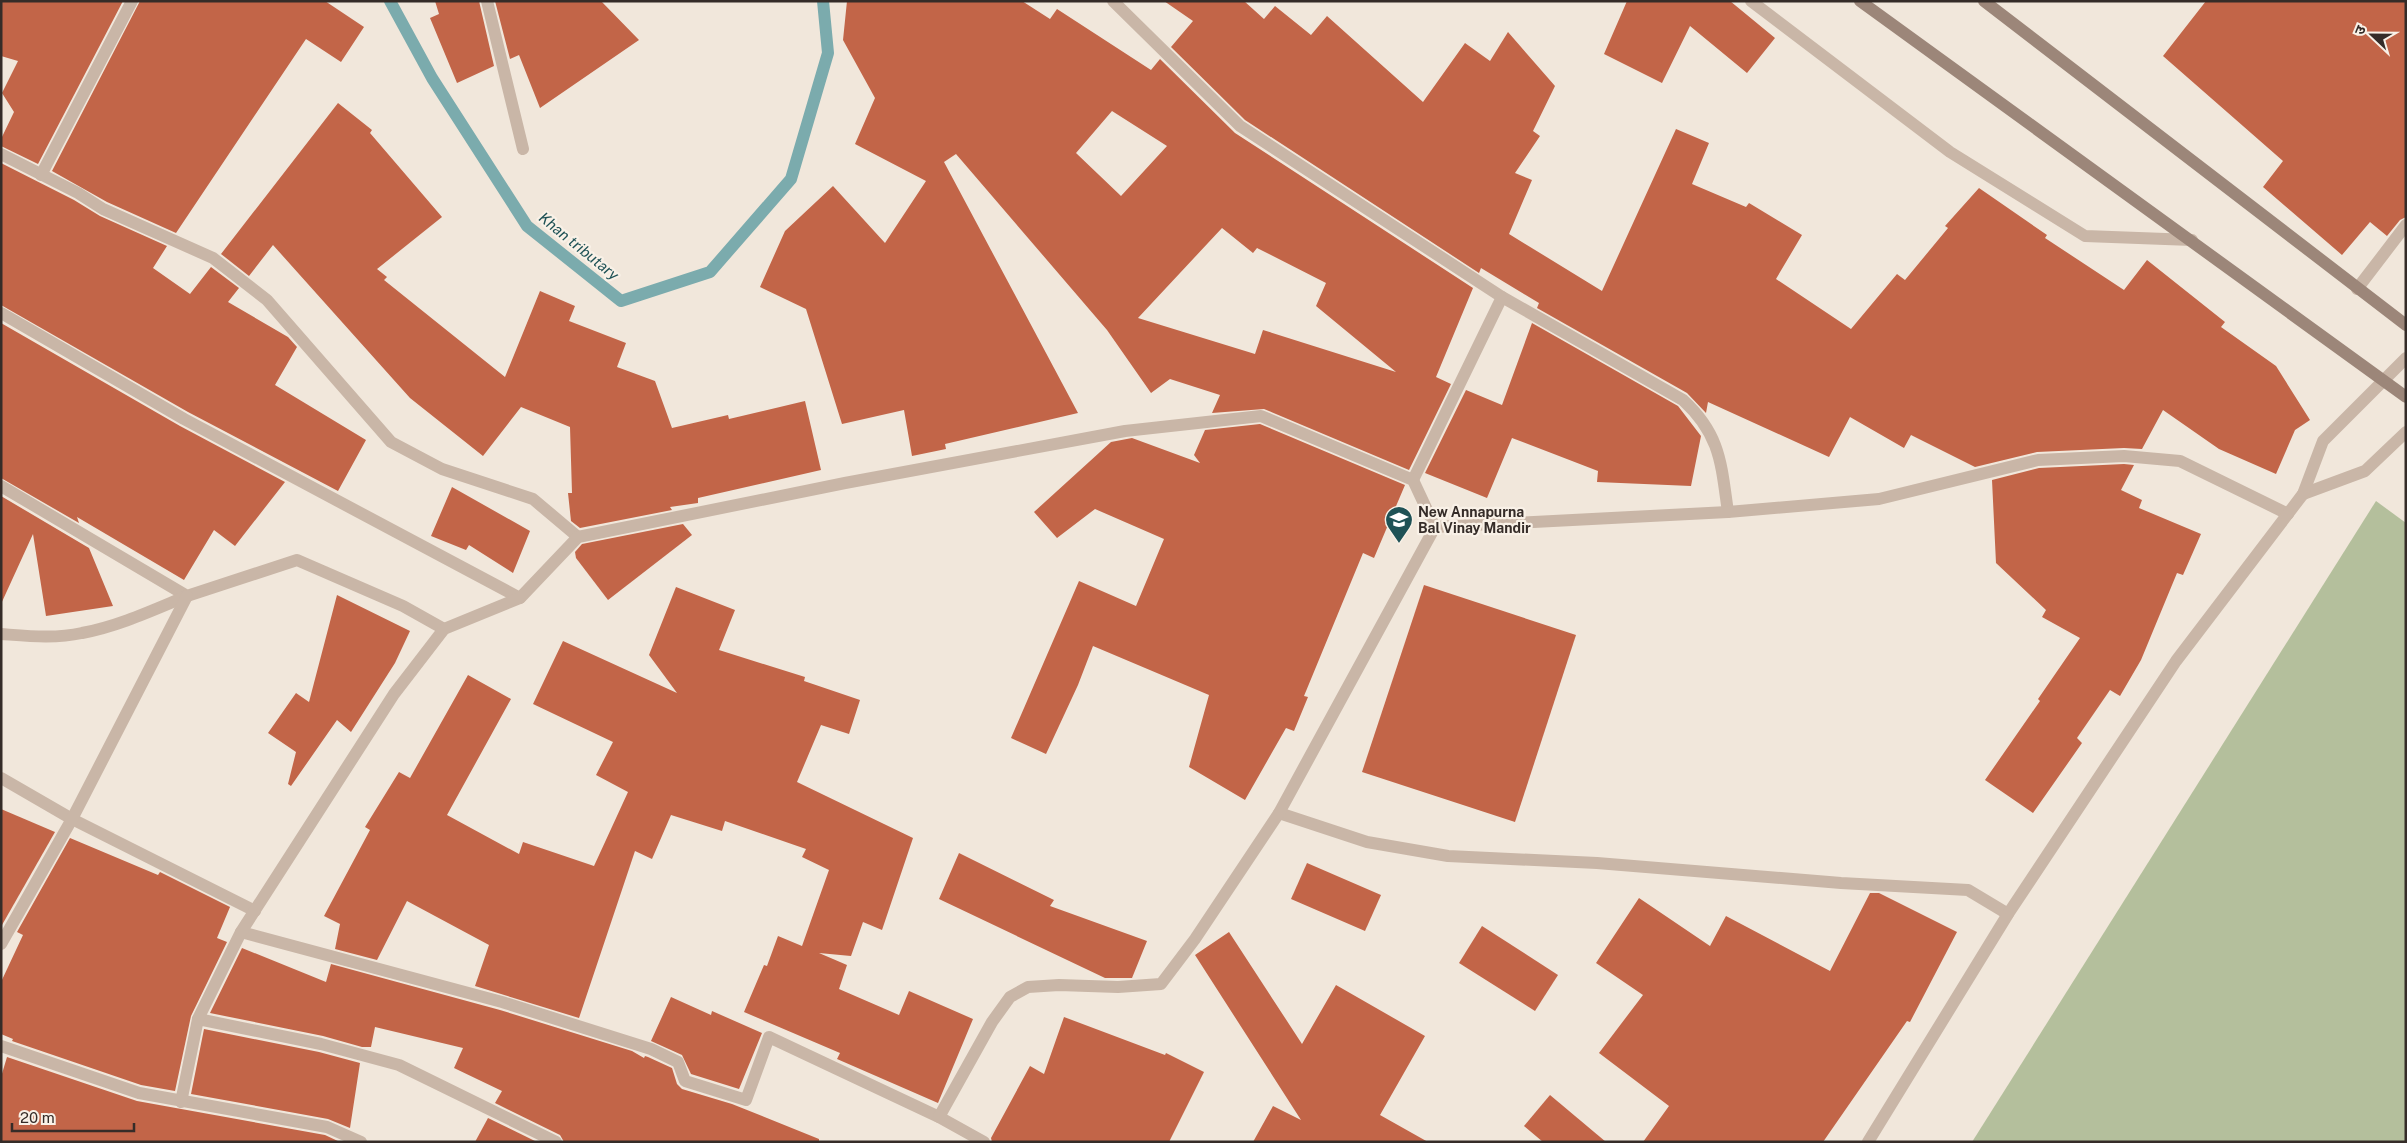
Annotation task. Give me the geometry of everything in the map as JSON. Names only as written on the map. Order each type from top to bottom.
[{"type":"main road","points":[[1860,1],[2406,397]]},
{"type":"main road","points":[[1984,1],[2406,325]]},
{"type":"street","points":[[41,175],[132,1]]},
{"type":"street","points":[[487,1],[524,148]]},
{"type":"street","points":[[1112,1],[1240,126],[1502,297],[1683,400],[1700,416],[1714,438],[1720,456],[1728,512]]},
{"type":"street","points":[[1751,1],[1950,152],[2085,236],[2192,240]]},
{"type":"street","points":[[1,154],[104,209],[214,258],[267,300],[391,442],[442,469],[533,499],[578,538]]},
{"type":"street","points":[[2357,289],[2406,225]]},
{"type":"street","points":[[1413,480],[1502,297]]},
{"type":"street","points":[[1,313],[184,419],[520,598]]},
{"type":"street","points":[[1868,1142],[2008,914],[2176,661],[2303,494],[2323,441],[2406,358]]},
{"type":"street","points":[[182,1102],[198,1019],[241,932],[394,694],[444,629],[520,598],[578,538],[836,485],[1125,431],[1261,416],[1413,480],[1435,527]]},
{"type":"street","points":[[2303,494],[2365,471],[2406,432]]},
{"type":"street","points":[[1435,527],[1728,512],[1879,499],[2038,460],[2124,456],[2180,460],[2288,514]]},
{"type":"street","points":[[1,486],[187,596]]},
{"type":"street","points":[[939,1117],[992,1022],[1010,997],[1028,987],[1059,985],[1118,987],[1161,984],[1194,939],[1279,813],[1435,527]]},
{"type":"street","points":[[1,634],[42,637],[81,634],[115,625],[187,596],[297,560],[403,606],[444,629]]},
{"type":"street","points":[[1,944],[72,819],[187,596]]},
{"type":"street","points":[[1,778],[72,819],[255,911]]},
{"type":"street","points":[[1279,813],[1366,842],[1448,856],[1597,863],[1841,883],[1968,890],[2008,914]]},
{"type":"street","points":[[241,932],[502,1002],[651,1050],[678,1062],[685,1081],[746,1100],[769,1037],[939,1117],[984,1142]]},
{"type":"street","points":[[198,1019],[321,1044],[399,1065],[556,1142]]},
{"type":"street","points":[[1,1046],[139,1093],[327,1127],[361,1142]]},
{"type":"green space","points":[[2376,501],[2406,523],[2406,1142],[1972,1142]]},
{"type":"building","points":[[1,1],[123,1],[38,164],[1,146],[1,139],[14,112],[2,93],[18,61],[1,56]]},
{"type":"building","points":[[140,1],[325,1],[364,27],[341,62],[306,39],[176,233],[107,202],[52,171]]},
{"type":"building","points":[[435,1],[479,1],[494,66],[457,83],[430,18],[439,14]]},
{"type":"building","points":[[495,1],[601,1],[639,40],[540,108],[519,55],[510,59]]},
{"type":"building","points":[[847,1],[1022,1],[1050,19],[1057,9],[1151,70],[1160,59],[1235,133],[1473,288],[1436,377],[1451,384],[1409,470],[1264,409],[1212,413],[1220,395],[1170,379],[1151,393],[1107,330],[956,154],[944,162],[1078,413],[945,444],[946,449],[912,456],[904,410],[842,424],[806,309],[760,287],[785,231],[833,186],[885,243],[926,181],[855,144],[875,98],[843,40]],"holes":[[[1112,111],[1167,146],[1121,196],[1076,153]],[[1222,228],[1253,253],[1257,248],[1326,283],[1316,306],[1396,372],[1263,330],[1255,354],[1138,318]]]},
{"type":"building","points":[[1164,1],[1244,1],[1264,19],[1275,6],[1311,35],[1327,16],[1423,102],[1465,43],[1490,61],[1508,32],[1555,86],[1533,131],[1540,136],[1515,173],[1532,180],[1509,234],[1602,291],[1676,129],[1709,143],[1692,184],[1746,207],[1749,203],[1802,235],[1776,279],[1851,329],[1897,274],[1905,280],[1948,228],[1945,226],[1979,188],[2047,235],[2045,238],[2124,290],[2147,260],[2225,322],[2221,327],[2276,366],[2310,420],[2295,430],[2276,474],[2219,449],[2163,410],[2142,449],[2124,448],[2037,452],[1975,467],[1911,435],[1904,448],[1850,417],[1829,457],[1708,402],[1706,413],[1687,393],[1537,308],[1539,303],[1481,268],[1479,273],[1245,120],[1171,47],[1193,21]]},
{"type":"building","points":[[1627,1],[1730,1],[1775,38],[1747,73],[1690,26],[1662,83],[1604,54]]},
{"type":"building","points":[[2206,1],[2406,1],[2406,217],[2400,220],[2387,236],[2370,222],[2342,255],[2263,187],[2283,161],[2163,56]]},
{"type":"building","points":[[338,103],[372,130],[370,133],[442,217],[377,269],[387,277],[384,280],[505,377],[540,291],[575,306],[569,321],[626,343],[617,367],[655,381],[672,428],[728,415],[729,419],[805,401],[821,470],[698,498],[698,503],[670,507],[672,510],[580,528],[571,521],[568,493],[572,493],[570,427],[521,407],[483,456],[410,398],[273,245],[249,276],[221,254]]},
{"type":"building","points":[[1,163],[74,200],[100,216],[167,246],[153,268],[190,294],[211,267],[239,288],[228,302],[288,337],[297,347],[275,385],[366,440],[338,491],[188,412],[1,305]]},
{"type":"building","points":[[1,323],[180,426],[285,482],[235,546],[214,530],[184,580],[77,517],[79,523],[1,478]]},
{"type":"building","points":[[1532,323],[1678,406],[1701,436],[1691,486],[1597,482],[1598,471],[1512,438],[1487,498],[1425,473],[1466,390],[1502,405]]},
{"type":"building","points":[[1260,424],[1405,485],[1374,558],[1363,553],[1304,696],[1308,697],[1294,731],[1286,728],[1245,800],[1189,767],[1209,695],[1093,646],[1078,685],[1046,754],[1011,738],[1079,581],[1136,606],[1164,539],[1095,509],[1057,538],[1034,512],[1111,442],[1132,438],[1200,463],[1194,455],[1205,430]]},
{"type":"building","points":[[2134,465],[2121,490],[2142,500],[2139,508],[2201,534],[2183,575],[2177,573],[2141,660],[2120,696],[2110,690],[2077,738],[2082,743],[2033,813],[1985,780],[2040,701],[2038,699],[2080,638],[2042,617],[2046,610],[1996,563],[1992,480],[2039,468]]},
{"type":"building","points":[[452,487],[530,531],[513,573],[469,545],[466,550],[431,536]]},
{"type":"building","points":[[1,496],[89,548],[113,606],[46,616],[33,534],[1,604]]},
{"type":"building","points":[[683,524],[692,535],[608,600],[576,558],[575,552],[582,544]]},
{"type":"building","points":[[1424,585],[1576,635],[1515,822],[1362,772]]},
{"type":"building","points":[[676,587],[735,610],[719,650],[805,677],[804,681],[860,700],[849,734],[821,725],[797,782],[913,838],[882,930],[863,922],[851,956],[819,953],[847,965],[839,989],[899,1015],[909,991],[973,1019],[938,1103],[837,1059],[840,1053],[744,1012],[764,965],[767,966],[778,936],[802,946],[829,870],[802,857],[806,849],[725,821],[722,831],[671,815],[652,859],[635,851],[579,1018],[475,986],[489,945],[407,901],[377,960],[335,949],[340,924],[324,916],[370,830],[365,827],[399,772],[410,778],[468,675],[511,699],[447,815],[519,854],[523,842],[594,866],[628,792],[596,775],[613,742],[533,704],[563,641],[677,693],[649,655]]},
{"type":"building","points":[[337,595],[410,631],[395,663],[351,732],[337,720],[291,786],[288,784],[296,752],[268,733],[296,693],[309,702]]},
{"type":"building","points":[[1,809],[55,832],[2,925],[1,925]]},
{"type":"building","points":[[70,838],[158,875],[160,872],[230,907],[217,938],[227,942],[191,1016],[175,1091],[141,1085],[12,1041],[13,1039],[1,1034],[1,982],[23,935],[17,932]]},
{"type":"building","points":[[959,853],[1054,900],[1050,906],[1147,941],[1132,978],[1105,978],[939,899]]},
{"type":"building","points":[[1307,863],[1381,895],[1365,931],[1291,899]]},
{"type":"building","points":[[1870,893],[1879,893],[1957,932],[1910,1022],[1907,1021],[1823,1142],[1643,1142],[1669,1106],[1599,1053],[1643,995],[1596,963],[1639,898],[1710,946],[1726,916],[1830,971]]},
{"type":"building","points":[[1482,926],[1558,975],[1535,1011],[1459,963]]},
{"type":"building","points":[[1229,932],[1302,1044],[1336,985],[1425,1036],[1380,1115],[1428,1142],[1253,1142],[1273,1106],[1301,1120],[1195,955]]},
{"type":"building","points":[[242,948],[326,982],[331,964],[500,1010],[632,1051],[644,1058],[645,1056],[648,1057],[672,1068],[677,1084],[682,1089],[732,1104],[819,1139],[819,1142],[564,1142],[560,1135],[495,1103],[502,1091],[454,1068],[463,1048],[375,1027],[371,1047],[362,1047],[323,1036],[210,1013]]},
{"type":"building","points":[[671,997],[711,1015],[712,1011],[762,1033],[739,1089],[691,1074],[682,1055],[651,1041]]},
{"type":"building","points":[[1064,1017],[1165,1055],[1166,1053],[1204,1072],[1169,1142],[992,1142],[991,1138],[1030,1066],[1044,1074]]},
{"type":"building","points":[[204,1029],[319,1052],[360,1063],[350,1128],[328,1119],[191,1094]]},
{"type":"building","points":[[7,1057],[137,1101],[325,1135],[340,1142],[1,1142],[1,1077]]},
{"type":"building","points":[[1550,1095],[1606,1142],[1543,1142],[1524,1126]]},
{"type":"building","points":[[488,1118],[537,1142],[475,1142]]},
{"type":"waterway","name":"Khan tributary","points":[[390,1],[432,78],[527,226],[621,301],[710,272],[791,179],[828,53],[823,1]]},
{"type":"place","name":"New Annapurna Bal Vinay Mandir","points":[[1399,544]]}]
